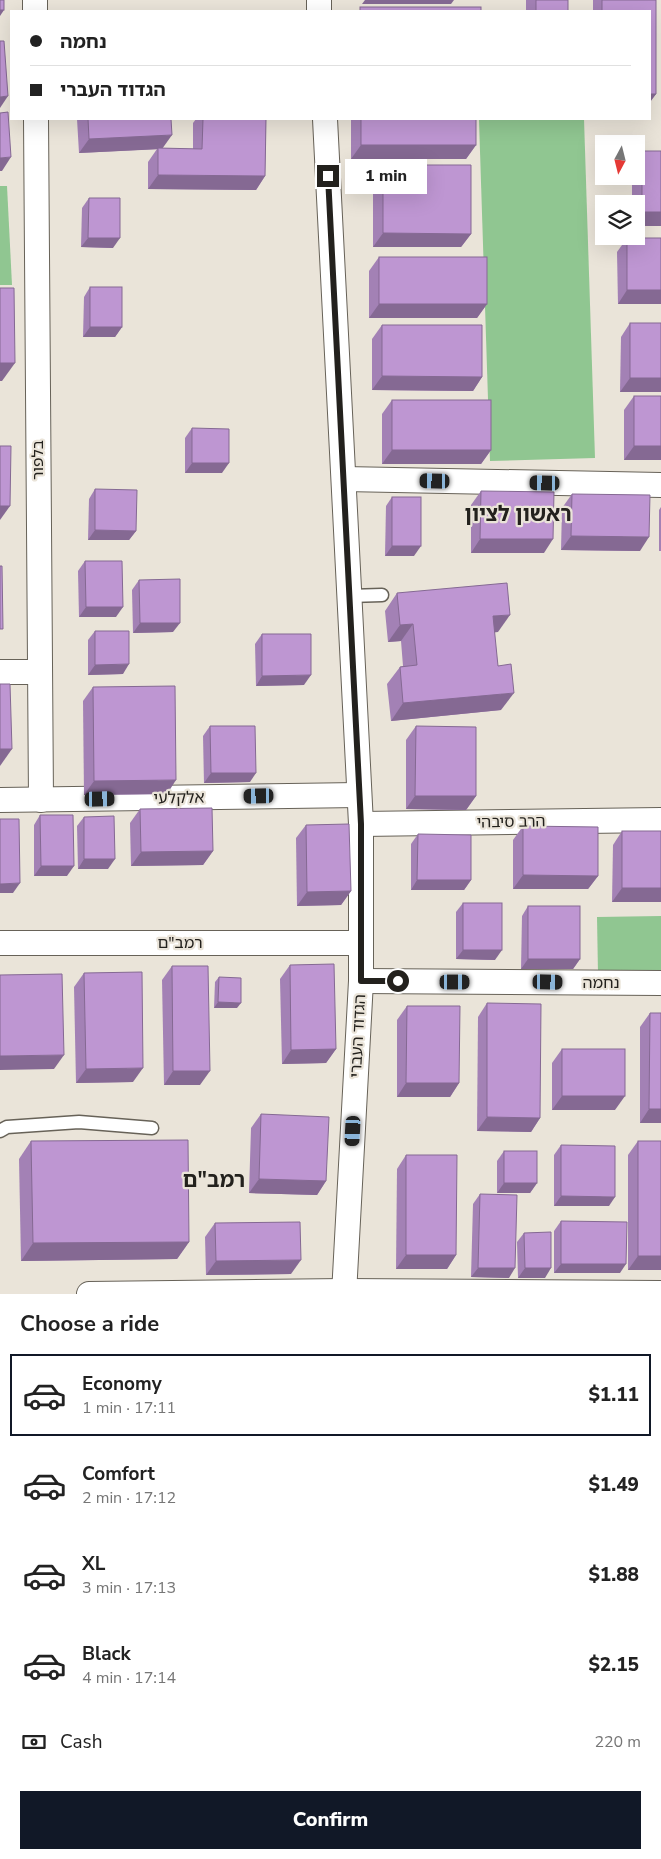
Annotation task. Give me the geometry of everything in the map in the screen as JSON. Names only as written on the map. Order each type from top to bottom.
[{"type":"street","name":"בלפור","points":[[36,120],[41,800]]},
{"type":"street","name":"הגדוד העברי","points":[[325,120],[358,795],[361,824],[361,981],[344,1293]]},
{"type":"street","points":[[344,479],[661,485]]},
{"type":"street","points":[[0,672],[40,672]]},
{"type":"street","name":"אלקלעי","points":[[0,800],[358,795]]},
{"type":"street","name":"הרב סיבהי","points":[[361,824],[661,820]]},
{"type":"street","name":"רמב\"ם","points":[[0,943],[361,943]]},
{"type":"street","name":"נחמה","points":[[361,981],[661,983]]},
{"type":"street","points":[[89,1294],[661,1293]]},
{"type":"lane","points":[[349,596],[382,595]]},
{"type":"lane","points":[[0,1131],[7,1127],[79,1122],[152,1128]]},
{"type":"green space","points":[[479,120],[584,120],[595,458],[490,461]]},
{"type":"green space","points":[[0,186],[7,186],[12,285],[0,285]]},
{"type":"green space","points":[[661,916],[661,973],[598,974],[597,917]]},
{"type":"building","points":[[0,0],[4,0],[4,10],[0,10]]},
{"type":"building","points":[[536,0],[568,0],[568,10],[536,10]]},
{"type":"building","points":[[602,0],[656,0],[656,94],[651,94],[651,10],[602,10]]},
{"type":"building","points":[[360,7],[481,7],[481,10],[360,10]]},
{"type":"building","points":[[0,41],[4,41],[8,96],[0,97]]},
{"type":"building","points":[[8,112],[11,157],[0,158],[0,113]]},
{"type":"building","points":[[88,120],[171,120],[172,135],[89,139]]},
{"type":"building","points":[[203,120],[266,120],[265,176],[158,175],[158,148],[202,149]]},
{"type":"building","points":[[361,120],[476,120],[476,145],[361,145]]},
{"type":"building","points":[[645,151],[661,151],[661,212],[645,212],[645,195],[642,195],[642,185],[645,185]]},
{"type":"building","points":[[383,165],[471,165],[471,234],[383,233]]},
{"type":"building","points":[[89,198],[120,198],[120,238],[88,238]]},
{"type":"building","points":[[645,238],[661,238],[661,290],[627,290],[627,245],[645,245]]},
{"type":"building","points":[[379,257],[487,257],[487,304],[379,304]]},
{"type":"building","points":[[90,287],[122,287],[122,327],[90,327]]},
{"type":"building","points":[[0,288],[14,288],[15,363],[0,363]]},
{"type":"building","points":[[630,323],[661,323],[661,378],[630,378]]},
{"type":"building","points":[[382,325],[482,325],[482,377],[382,376]]},
{"type":"building","points":[[634,396],[661,396],[661,446],[634,446]]},
{"type":"building","points":[[392,400],[491,400],[491,450],[392,450]]},
{"type":"building","points":[[192,428],[229,429],[229,463],[192,463]]},
{"type":"building","points":[[0,446],[11,446],[10,506],[0,506]]},
{"type":"building","points":[[95,489],[137,490],[136,531],[95,530]]},
{"type":"building","points":[[481,491],[554,492],[553,539],[480,539]]},
{"type":"building","points":[[572,494],[650,495],[649,537],[571,536]]},
{"type":"building","points":[[392,497],[421,497],[421,546],[392,546]]},
{"type":"building","points":[[85,561],[122,561],[123,607],[86,607]]},
{"type":"building","points":[[0,566],[2,566],[3,629],[0,629]]},
{"type":"building","points":[[180,579],[180,623],[140,623],[139,580]]},
{"type":"building","points":[[507,583],[510,615],[493,616],[498,666],[511,664],[514,693],[403,703],[400,667],[417,665],[413,624],[400,625],[397,593]]},
{"type":"building","points":[[95,631],[129,631],[129,664],[95,665]]},
{"type":"building","points":[[262,634],[311,634],[311,675],[262,676]]},
{"type":"building","points":[[0,684],[10,684],[12,749],[0,749]]},
{"type":"building","points":[[175,686],[176,780],[94,781],[93,687]]},
{"type":"building","points":[[210,726],[255,726],[256,773],[211,773]]},
{"type":"building","points":[[416,726],[476,727],[476,796],[415,796]]},
{"type":"building","points":[[212,808],[213,851],[141,852],[140,809]]},
{"type":"building","points":[[40,815],[73,815],[74,866],[41,866]]},
{"type":"building","points":[[114,816],[115,859],[84,859],[84,817]]},
{"type":"building","points":[[0,819],[19,819],[20,883],[0,884]]},
{"type":"building","points":[[349,824],[351,891],[307,892],[306,825]]},
{"type":"building","points":[[523,826],[598,827],[598,876],[523,875]]},
{"type":"building","points":[[622,831],[661,831],[661,888],[622,888]]},
{"type":"building","points":[[418,834],[471,835],[471,880],[417,880]]},
{"type":"building","points":[[463,903],[502,903],[502,950],[463,950]]},
{"type":"building","points":[[528,906],[580,906],[580,959],[528,959]]},
{"type":"building","points":[[334,964],[336,1049],[291,1050],[290,965]]},
{"type":"building","points":[[172,966],[208,966],[210,1071],[173,1071]]},
{"type":"building","points":[[142,972],[143,1068],[86,1069],[84,973]]},
{"type":"building","points":[[62,974],[64,1055],[0,1056],[0,975]]},
{"type":"building","points":[[219,977],[241,978],[241,1003],[218,1002]]},
{"type":"building","points":[[487,1003],[541,1004],[540,1118],[487,1117]]},
{"type":"building","points":[[407,1006],[460,1006],[459,1083],[406,1083]]},
{"type":"building","points":[[650,1013],[661,1013],[661,1109],[649,1109]]},
{"type":"building","points":[[562,1049],[625,1049],[625,1096],[562,1096]]},
{"type":"building","points":[[261,1114],[329,1117],[326,1181],[259,1179]]},
{"type":"building","points":[[188,1140],[189,1242],[33,1243],[31,1141]]},
{"type":"building","points":[[638,1141],[661,1141],[661,1256],[638,1256]]},
{"type":"building","points":[[561,1145],[615,1146],[615,1197],[561,1196]]},
{"type":"building","points":[[504,1151],[537,1151],[537,1183],[504,1183]]},
{"type":"building","points":[[406,1155],[457,1155],[456,1255],[406,1255]]},
{"type":"building","points":[[480,1194],[517,1195],[515,1268],[478,1268]]},
{"type":"building","points":[[561,1221],[627,1222],[626,1264],[561,1264]]},
{"type":"building","points":[[300,1222],[301,1260],[216,1261],[215,1223]]},
{"type":"building","points":[[551,1232],[551,1268],[525,1268],[524,1233]]},
{"type":"district","name":"ראשון לציון","points":[[518,514]]},
{"type":"district","name":"רמב\"ם","points":[[214,1180]]},
{"type":"route","points":[[328,176],[358,795],[361,824],[361,981],[398,981]]}]
